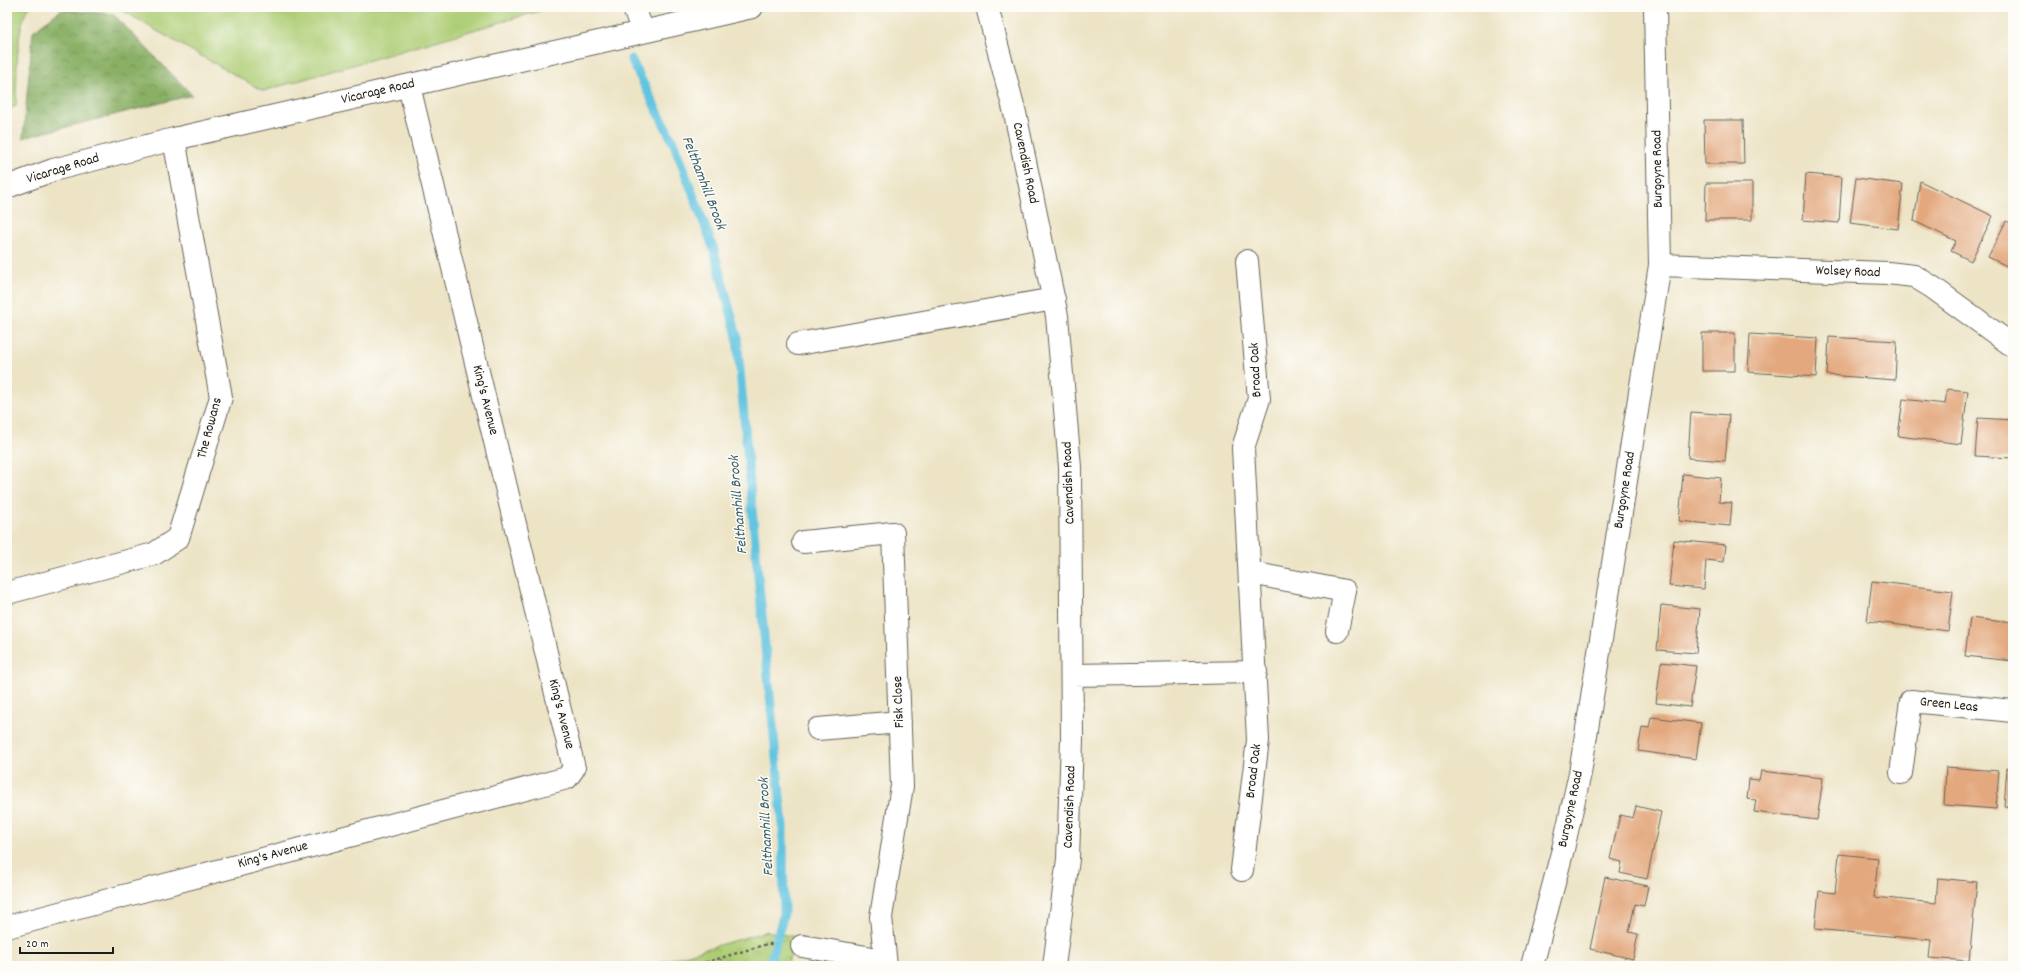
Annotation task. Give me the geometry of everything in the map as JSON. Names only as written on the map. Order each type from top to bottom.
[{"type":"street","points":[[633,7],[643,30]]},
{"type":"street","name":"Vicarage Road","points":[[7,187],[53,170],[174,139],[409,86],[643,30],[752,7]]},
{"type":"street","name":"Cavendish Road","points":[[987,7],[1015,112],[1054,299],[1057,316],[1070,467],[1072,739],[1068,859],[1054,966]]},
{"type":"street","name":"Burgoyne Road","points":[[1532,966],[1563,849],[1580,773],[1660,266],[1654,7]]},
{"type":"street","name":"King's Avenue","points":[[7,927],[567,778],[574,768],[409,86]]},
{"type":"street","name":"The Rowans","points":[[7,593],[154,554],[178,538],[221,397],[174,139]]},
{"type":"street","name":"Broad Oak","points":[[1242,870],[1258,740],[1251,573],[1243,448],[1259,399],[1247,261]]},
{"type":"street","name":"Wolsey Road","points":[[1660,266],[1888,273],[1914,276],[1932,287],[2013,346]]},
{"type":"street","points":[[798,344],[1054,299]]},
{"type":"street","name":"Fisk Close","points":[[802,946],[885,963],[881,917],[902,786],[893,533],[803,542]]},
{"type":"street","points":[[1251,573],[1345,591],[1337,631]]},
{"type":"street","points":[[1072,675],[1256,672]]},
{"type":"street","name":"Green Leas","points":[[1901,773],[1911,700],[2013,711]]},
{"type":"street","points":[[818,729],[900,722]]},
{"type":"path","points":[[694,966],[767,944]]},
{"type":"path","points":[[719,966],[721,958]]},
{"type":"green space","points":[[7,7],[30,7],[25,14],[19,39],[16,106],[7,110]]},
{"type":"green space","points":[[117,7],[553,7],[263,91]]},
{"type":"green space","points":[[61,10],[113,14],[192,95],[23,138],[33,31]]},
{"type":"green space","points":[[767,931],[796,937],[787,966],[647,966]]},
{"type":"building","points":[[1704,120],[1743,120],[1744,164],[1705,164]]},
{"type":"building","points":[[1806,174],[1842,177],[1839,223],[1803,220]]},
{"type":"building","points":[[1856,178],[1903,184],[1898,229],[1850,223]]},
{"type":"building","points":[[1920,181],[1993,216],[1971,261],[1951,251],[1956,241],[1914,221]]},
{"type":"building","points":[[1706,183],[1752,183],[1752,220],[1705,220]]},
{"type":"building","points":[[2006,221],[2013,224],[2013,269],[1988,257]]},
{"type":"building","points":[[1702,333],[1735,333],[1735,371],[1702,371]]},
{"type":"building","points":[[1750,334],[1818,338],[1816,377],[1748,372]]},
{"type":"building","points":[[1829,337],[1897,341],[1895,380],[1827,375]]},
{"type":"building","points":[[1947,389],[1968,391],[1961,444],[1898,436],[1903,399],[1945,404]]},
{"type":"building","points":[[1691,412],[1729,415],[1725,461],[1688,458]]},
{"type":"building","points":[[1978,418],[2013,420],[2013,458],[1975,456]]},
{"type":"building","points":[[1683,474],[1721,478],[1719,502],[1732,503],[1730,526],[1679,521]]},
{"type":"building","points":[[1674,540],[1726,545],[1724,562],[1706,560],[1704,589],[1669,586]]},
{"type":"building","points":[[1872,581],[1953,591],[1948,631],[1867,621]]},
{"type":"building","points":[[1661,605],[1700,609],[1696,653],[1657,650]]},
{"type":"building","points":[[1970,618],[2013,623],[2013,661],[1965,656]]},
{"type":"building","points":[[1661,662],[1696,666],[1690,707],[1656,703]]},
{"type":"building","points":[[1651,717],[1701,723],[1696,759],[1638,751],[1642,727],[1649,728]]},
{"type":"building","points":[[1946,767],[1999,771],[1996,809],[1944,805]]},
{"type":"building","points":[[2007,768],[2013,769],[2013,807],[2004,806]]},
{"type":"building","points":[[1761,771],[1823,778],[1817,820],[1754,812],[1756,800],[1747,799],[1749,779],[1759,780]]},
{"type":"building","points":[[1636,806],[1661,812],[1647,879],[1620,873],[1622,862],[1610,859],[1620,815],[1633,818]]},
{"type":"building","points":[[1839,854],[1878,858],[1874,897],[1936,903],[1938,878],[1977,882],[1969,961],[1929,958],[1931,940],[1815,929],[1819,891],[1835,893]]},
{"type":"building","points":[[1605,877],[1648,886],[1644,906],[1635,904],[1629,932],[1638,934],[1633,959],[1590,949]]},
{"type":"waterway","name":"Felthamhill Brook","points":[[631,59],[674,144],[713,247],[737,336],[757,565],[783,826],[784,913],[769,966]]}]
